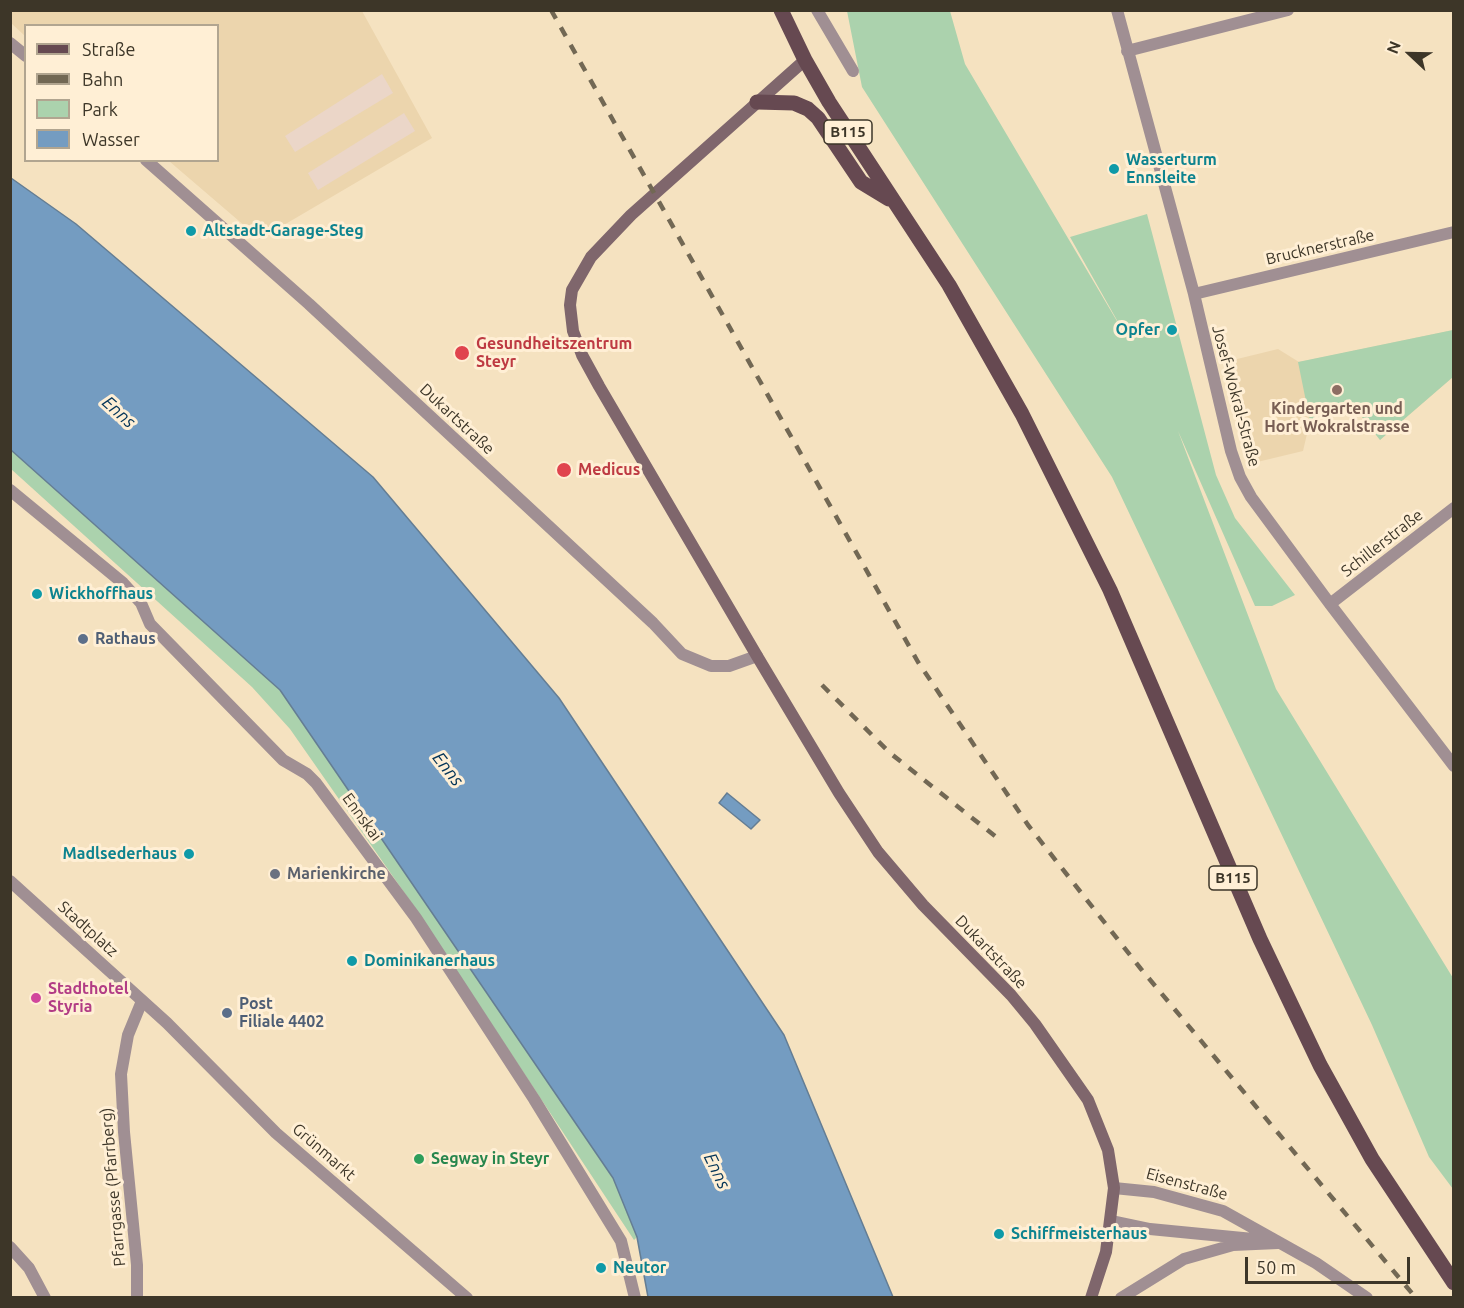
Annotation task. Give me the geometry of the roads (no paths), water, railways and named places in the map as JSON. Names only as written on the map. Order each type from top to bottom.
[{"type":"main road","name":"B115","points":[[781,10],[805,60],[965,313],[1022,414],[1110,590],[1293,1009],[1372,1159],[1454,1283]]},
{"type":"main road","name":"Dukartstraße","points":[[805,60],[631,215],[599,249],[579,275],[572,290],[570,304],[573,331],[582,355],[758,657],[839,793],[878,852],[923,905],[1011,995],[1073,1076],[1100,1125],[1108,1150],[1114,1188],[1112,1221],[1102,1269],[1091,1298]]},
{"type":"main road","points":[[757,102],[794,103],[808,109],[818,118],[861,182],[894,202]]},
{"type":"street","points":[[817,10],[853,71]]},
{"type":"street","name":"Josef-Wokral-Straße","points":[[1117,10],[1194,294],[1231,451],[1240,477],[1251,497],[1330,604],[1454,766]]},
{"type":"street","points":[[1127,51],[1288,10]]},
{"type":"street","points":[[10,43],[24,54]]},
{"type":"street","name":"Dukartstraße","points":[[148,162],[317,311],[653,622],[682,654],[711,666],[729,666],[758,657]]},
{"type":"street","name":"Brucknerstraße","points":[[1194,294],[1454,232]]},
{"type":"street","name":"Ennskai","points":[[10,490],[123,583],[141,603],[150,624],[283,760],[316,783],[416,918],[534,1099],[621,1241],[635,1298]]},
{"type":"street","name":"Schillerstraße","points":[[1330,604],[1454,508]]},
{"type":"street","name":"Stadtplatz","points":[[10,881],[167,1023]]},
{"type":"street","name":"Pfarrgasse (Pfarrberg)","points":[[137,1298],[137,1265],[124,1132],[121,1074],[128,1035],[142,1001]]},
{"type":"street","name":"Grünmarkt","points":[[167,1023],[276,1133],[467,1298]]},
{"type":"street","name":"Eisenstraße","points":[[1114,1188],[1154,1192],[1223,1211],[1316,1263],[1367,1298]]},
{"type":"street","name":"Eisenstraße","points":[[1112,1221],[1150,1228],[1279,1243]]},
{"type":"street","points":[[1120,1298],[1184,1259],[1233,1245],[1279,1243]]},
{"type":"street","points":[[10,1247],[29,1268],[45,1298]]},
{"type":"water","name":"Enns","points":[[11,178],[76,224],[373,477],[559,698],[784,1035],[893,1297],[648,1297],[637,1237],[613,1178],[280,690],[11,450]]},
{"type":"water","points":[[727,793],[760,820],[751,829],[719,803]]},
{"type":"railway","points":[[551,10],[918,662],[1028,825],[1141,969],[1416,1298]]},
{"type":"railway","points":[[822,685],[890,753],[1000,840]]},
{"type":"place","name":"Wasserturm Ennsleite","points":[[1114,169]]},
{"type":"place","name":"Altstadt-Garage-Steg","points":[[191,231]]},
{"type":"place","name":"Opfer","points":[[1172,330]]},
{"type":"place","name":"Gesundheitszentrum Steyr","points":[[462,353]]},
{"type":"place","name":"Kindergarten und Hort Wokralstrasse","points":[[1337,390]]},
{"type":"place","name":"Medicus","points":[[564,470]]},
{"type":"place","name":"Wickhoffhaus","points":[[37,594]]},
{"type":"place","name":"Rathaus","points":[[83,639]]},
{"type":"place","name":"Madlsederhaus","points":[[189,854]]},
{"type":"place","name":"Marienkirche","points":[[275,874]]},
{"type":"place","name":"Dominikanerhaus","points":[[352,961]]},
{"type":"place","name":"Stadthotel Styria","points":[[36,998]]},
{"type":"place","name":"Post Filiale 4402","points":[[227,1013]]},
{"type":"place","name":"Segway in Steyr","points":[[419,1159]]},
{"type":"place","name":"Schiffmeisterhaus","points":[[999,1234]]},
{"type":"place","name":"Neutor","points":[[601,1268]]}]
